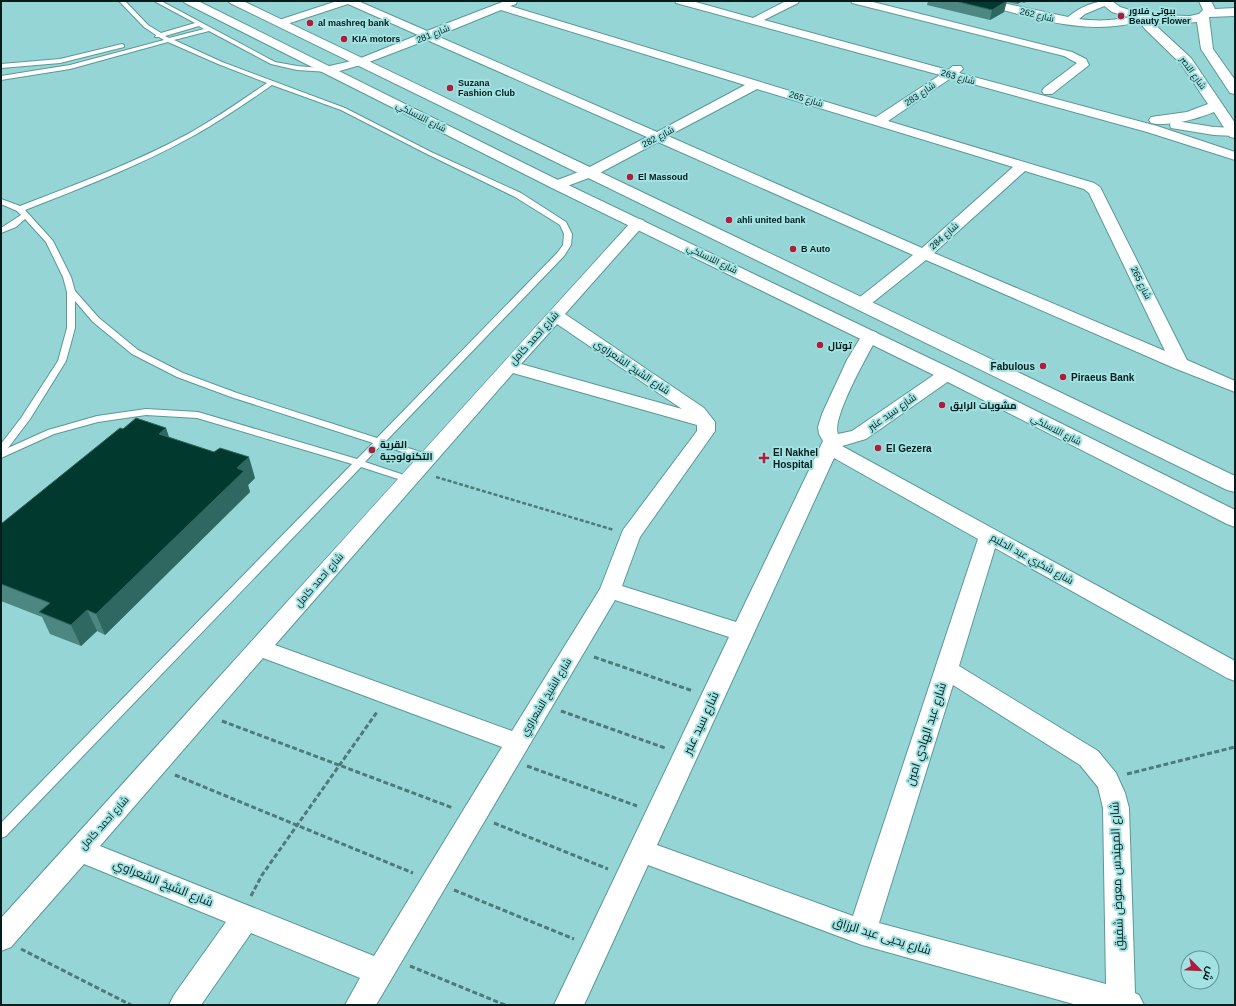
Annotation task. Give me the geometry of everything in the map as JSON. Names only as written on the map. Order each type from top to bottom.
[{"type":"main road","name":"شارع اللاسلكي","points":[[189,1],[557,185],[947,374],[1235,519]]},
{"type":"main road","points":[[234,1],[1235,485]]},
{"type":"main road","points":[[1205,1],[1209,5],[1210,9],[1205,15],[1207,50],[1235,90]]},
{"type":"main road","points":[[1104,2],[1118,11],[1142,18],[1177,21],[1205,15],[1235,12]]},
{"type":"main road","name":"شارع النصر","points":[[1142,18],[1186,61],[1234,133]]},
{"type":"main road","points":[[1156,120],[1192,116],[1216,106]]},
{"type":"street","points":[[280,23],[349,1],[924,254],[1235,387]]},
{"type":"street","name":"شارع 281","points":[[329,70],[360,62],[514,1]]},
{"type":"street","name":"شارع 263","points":[[680,1],[1172,135],[1235,156]]},
{"type":"street","name":"شارع 263","points":[[715,1],[1156,120],[1194,128],[1234,133]]},
{"type":"street","points":[[755,22],[794,1]]},
{"type":"street","points":[[856,1],[1068,54],[1082,61],[1083,66],[1048,91]]},
{"type":"street","name":"شارع 262","points":[[981,1],[1044,17],[1070,21],[1111,23],[1133,21],[1142,18]]},
{"type":"street","points":[[1070,21],[1081,12],[1104,2]]},
{"type":"street","points":[[900,12],[912,5]]},
{"type":"street","name":"شارع 265","points":[[501,7],[1089,186],[1095,190],[1102,203],[1180,364]]},
{"type":"street","name":"شارع 283","points":[[879,121],[960,67]]},
{"type":"street","name":"شارع 282","points":[[557,185],[589,173],[743,93],[757,84]]},
{"type":"street","name":"شارع 265","points":[[743,93],[1102,203]]},
{"type":"street","name":"شارع 284","points":[[861,304],[924,254],[1024,165]]},
{"type":"street","name":"شارع احمد كامل","points":[[8,942],[81,850],[154,766],[260,648],[416,469],[638,223]]},
{"type":"street","name":"شارع الشيخ الشعراوي","points":[[360,1005],[610,590],[630,534],[706,431],[706,422],[698,412],[555,315]]},
{"type":"street","points":[[831,444],[827,427],[831,414],[856,360],[870,336]]},
{"type":"street","name":"شارع الشيخ الشعراوي","points":[[509,366],[706,422]]},
{"type":"street","name":"شارع سيد عنبر","points":[[569,1005],[831,444],[859,435],[947,374]]},
{"type":"street","name":"شارع شكري عبد الحليم","points":[[831,444],[989,536],[1235,672]]},
{"type":"street","name":"شارع عبد الهادي امين","points":[[862,932],[989,536]]},
{"type":"street","points":[[610,590],[743,633]]},
{"type":"street","points":[[260,648],[389,695],[513,751]]},
{"type":"street","name":"شارع المهندس معوض شفيق","points":[[946,669],[1089,758],[1104,773],[1113,790],[1116,808],[1125,1004]]},
{"type":"street","name":"شارع الشيخ الشعراوي","points":[[81,850],[246,917],[384,965]]},
{"type":"street","name":"شارع يحيى عبد الرزاق","points":[[641,850],[862,932],[1125,1004]]},
{"type":"street","points":[[184,1005],[246,917]]},
{"type":"lane","points":[[1,832],[360,463],[561,254],[567,245],[568,234],[563,224],[518,195],[429,153],[343,109],[220,63],[168,40],[146,26],[122,1]]},
{"type":"lane","points":[[157,1],[273,63],[303,69],[329,70]]},
{"type":"lane","points":[[1,66],[60,61],[117,48],[199,24]]},
{"type":"lane","points":[[1,78],[70,67],[209,29]]},
{"type":"lane","points":[[1,231],[13,225],[23,212],[181,140],[219,119],[272,82]]},
{"type":"lane","points":[[1,451],[25,419],[62,361],[72,328],[71,292],[67,277],[49,241],[23,212],[2,202]]},
{"type":"lane","points":[[71,292],[96,320],[135,352],[180,375],[234,395],[379,442],[416,469]]},
{"type":"lane","points":[[1,455],[52,432],[97,419],[146,412],[198,415],[360,463],[416,469]]},
{"type":"path","points":[[416,469],[630,534]]},
{"type":"path","points":[[574,650],[712,698]]},
{"type":"path","points":[[246,917],[252,894],[262,875],[389,695]]},
{"type":"path","points":[[542,704],[686,755]]},
{"type":"path","points":[[201,714],[474,816],[628,878]]},
{"type":"path","points":[[1107,780],[1235,747]]},
{"type":"path","points":[[513,751],[658,813]]},
{"type":"path","points":[[154,766],[296,826],[596,948]]},
{"type":"path","points":[[8,942],[130,1005]]},
{"type":"path","points":[[384,965],[505,1005]]},
{"type":"building","points":[[955,1],[1007,1],[992,10]]},
{"type":"building","points":[[136,418],[166,428],[159,434],[214,452],[220,448],[249,457],[237,468],[244,471],[96,614],[87,610],[71,625],[39,612],[50,603],[1,584],[1,524],[120,428],[123,429]]},
{"type":"place","name":"بيوتى فلاور Beauty Flower","points":[[1121,16]]},
{"type":"place","name":"al mashreq bank","points":[[310,23]]},
{"type":"place","name":"KIA motors","points":[[344,39]]},
{"type":"place","name":"Suzana Fashion Club","points":[[450,88]]},
{"type":"place","name":"El Massoud","points":[[630,177]]},
{"type":"place","name":"ahli united bank","points":[[729,220]]},
{"type":"place","name":"B Auto","points":[[793,249]]},
{"type":"place","name":"توتال","points":[[820,345]]},
{"type":"place","name":"Fabulous","points":[[1043,366]]},
{"type":"place","name":"Piraeus Bank","points":[[1063,377]]},
{"type":"place","name":"مشويات الرايق","points":[[942,405]]},
{"type":"place","name":"El Gezera","points":[[878,448]]},
{"type":"place","name":"القرية التكنولوجية","points":[[372,450]]},
{"type":"place","name":"El Nakhel Hospital","points":[[764,458]]}]
